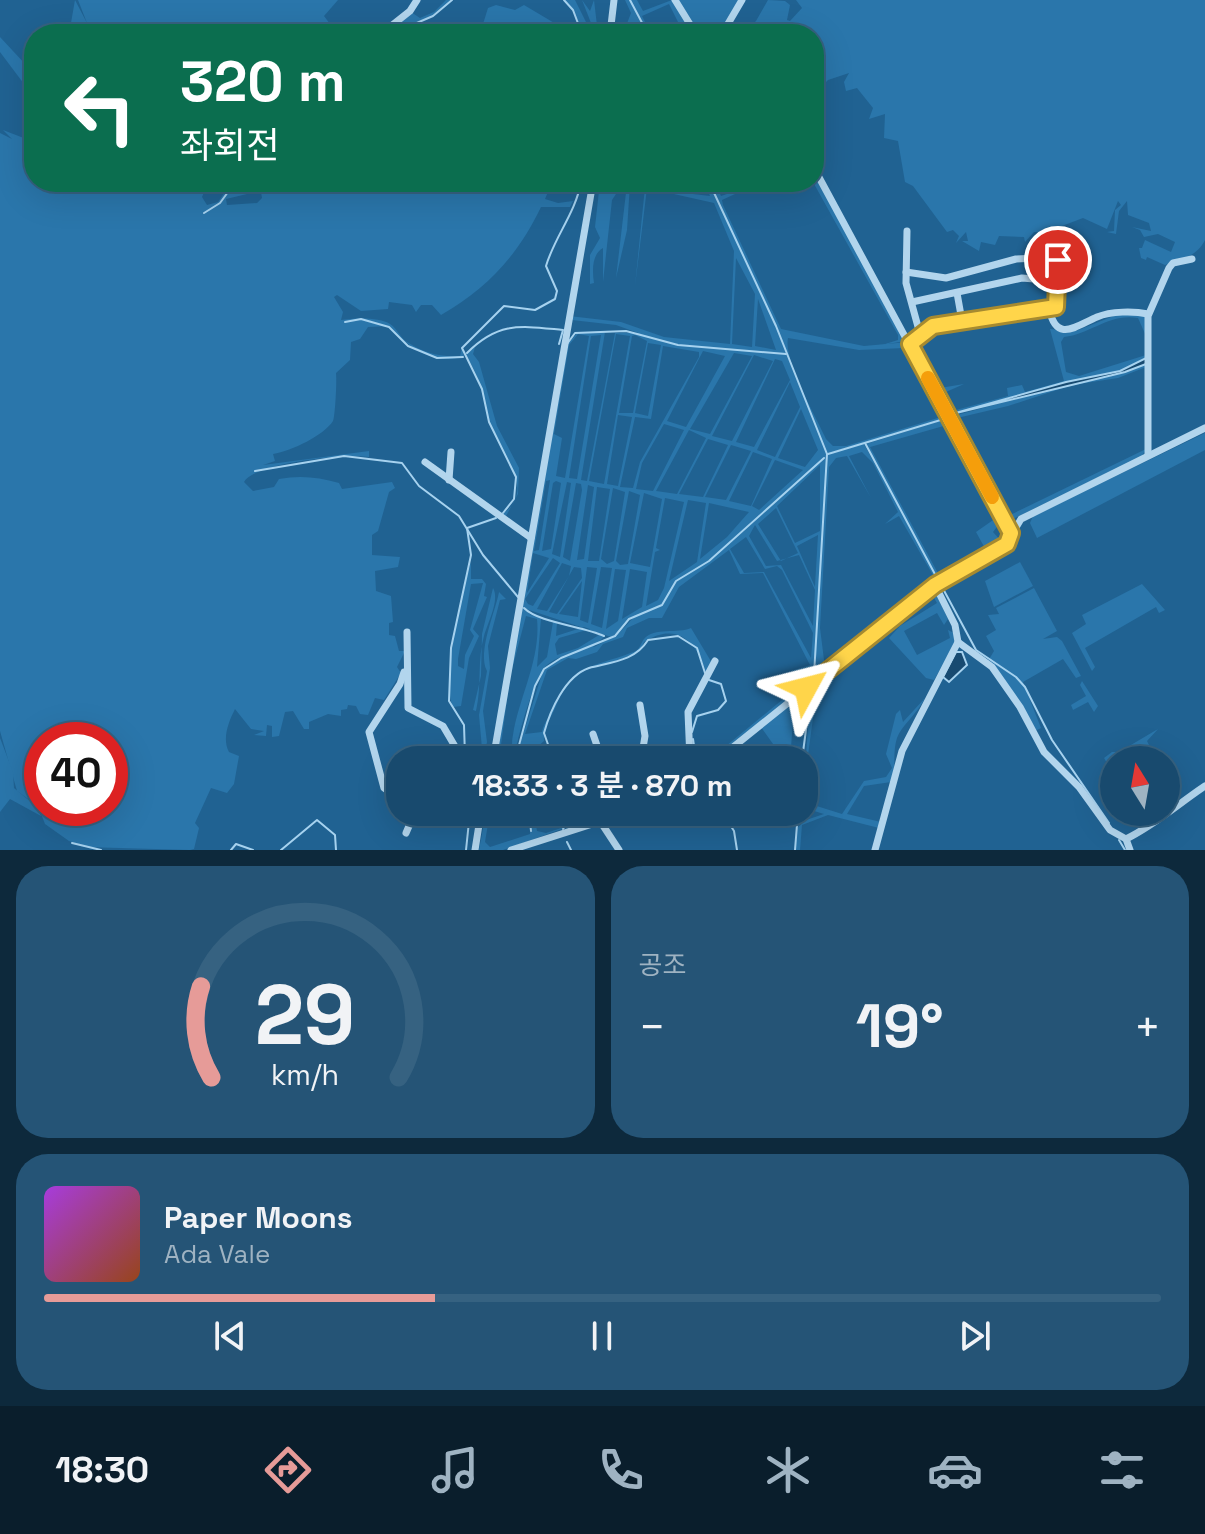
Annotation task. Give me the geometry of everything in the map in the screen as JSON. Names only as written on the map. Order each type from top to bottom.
[{"type":"street","points":[[394,24],[410,11],[417,0]]},
{"type":"street","points":[[611,24],[614,0]]},
{"type":"street","points":[[675,0],[690,24]]},
{"type":"street","points":[[728,24],[742,0]]},
{"type":"street","points":[[824,186],[1011,533]]},
{"type":"street","points":[[495,746],[591,192]]},
{"type":"street","points":[[907,231],[906,272],[920,334]]},
{"type":"street","points":[[906,272],[946,278],[1016,259],[1058,257],[1057,305],[933,326],[910,344]]},
{"type":"street","points":[[1148,455],[1148,314],[1155,294],[1158,294],[1173,263],[1192,259]]},
{"type":"street","points":[[912,302],[1022,278],[1058,281]]},
{"type":"street","points":[[957,293],[962,321]]},
{"type":"street","points":[[1049,308],[1053,322],[1064,329],[1076,329],[1105,315],[1148,314]]},
{"type":"street","points":[[734,746],[935,585],[1002,548],[1026,516],[1205,428]]},
{"type":"street","points":[[449,480],[451,452]]},
{"type":"street","points":[[425,462],[531,538]]},
{"type":"street","points":[[875,850],[902,751],[958,642],[955,625],[935,585]]},
{"type":"street","points":[[407,632],[405,668],[408,708],[443,726],[455,746]]},
{"type":"street","points":[[958,642],[992,667],[1020,707],[1044,752],[1079,787],[1110,830],[1126,839],[1130,850]]},
{"type":"street","points":[[689,746],[688,712],[715,661]]},
{"type":"street","points":[[386,790],[369,732],[400,684],[405,668]]},
{"type":"street","points":[[640,705],[645,736],[643,746]]},
{"type":"street","points":[[593,734],[597,746]]},
{"type":"street","points":[[1126,839],[1205,786]]},
{"type":"street","points":[[406,833],[409,826]]},
{"type":"street","points":[[475,850],[480,826]]},
{"type":"street","points":[[511,850],[580,826]]},
{"type":"street","points":[[610,826],[619,850]]},
{"type":"shaded area","points":[[75,0],[87,23],[78,0],[338,0],[324,16],[330,24],[71,24]]},
{"type":"shaded area","points":[[446,0],[451,0],[430,17],[411,24],[396,24],[411,12],[420,18],[434,12]]},
{"type":"shaded area","points":[[565,0],[575,0],[587,24],[579,24]]},
{"type":"shaded area","points":[[582,0],[590,11],[594,0],[597,24],[591,24]]},
{"type":"shaded area","points":[[625,0],[637,0],[643,11],[672,0],[686,24],[679,24],[669,4],[642,16],[646,24],[627,24],[631,13]]},
{"type":"shaded area","points":[[677,0],[741,0],[726,24],[692,24]]},
{"type":"shaded area","points":[[768,0],[785,1],[790,5],[787,20],[790,21],[802,8],[796,0],[1205,0],[1205,240],[1193,254],[1165,265],[1147,257],[1146,260],[1141,258],[1139,248],[1145,240],[1171,252],[1175,242],[1158,234],[1144,237],[1140,230],[1132,227],[1151,231],[1149,223],[1128,215],[1127,201],[1119,211],[1116,234],[1107,232],[1114,231],[1115,210],[1121,205],[1118,201],[1107,229],[1083,218],[1054,229],[1057,241],[1039,240],[1038,232],[1034,232],[1025,242],[1024,237],[999,236],[995,245],[981,242],[979,251],[962,241],[968,241],[966,232],[956,243],[959,236],[953,230],[947,232],[913,186],[905,182],[898,141],[884,138],[885,114],[869,119],[873,108],[857,88],[846,91],[844,82],[849,73],[824,84],[824,24],[753,24]]},
{"type":"shaded area","points":[[496,5],[515,10],[524,5],[556,24],[483,24],[488,8]]},
{"type":"shaded area","points":[[0,37],[24,63],[24,84],[0,52]]},
{"type":"shaded area","points":[[3,130],[24,138],[24,192],[204,192],[202,197],[207,205],[218,202],[225,192],[248,192],[226,199],[227,205],[257,203],[262,198],[261,192],[548,192],[545,199],[558,203],[573,201],[570,207],[541,207],[500,269],[458,305],[441,315],[432,305],[421,305],[416,312],[412,305],[389,302],[388,309],[361,311],[337,295],[334,297],[343,312],[341,320],[380,320],[392,326],[419,349],[439,355],[460,356],[462,348],[464,356],[454,359],[433,357],[404,341],[389,326],[368,327],[360,339],[351,342],[350,360],[336,373],[333,421],[307,442],[273,454],[275,461],[263,465],[369,451],[369,457],[322,458],[282,465],[251,475],[244,482],[253,491],[274,487],[279,479],[294,477],[339,483],[342,489],[392,482],[395,488],[389,492],[378,531],[372,535],[372,555],[400,557],[398,567],[375,571],[376,591],[391,596],[393,622],[389,623],[389,635],[395,636],[399,651],[405,651],[397,667],[401,673],[384,700],[375,698],[368,715],[360,714],[356,706],[348,705],[347,709],[341,710],[341,716],[328,714],[309,722],[309,729],[304,729],[293,711],[285,712],[279,736],[272,737],[272,726],[267,725],[266,736],[254,735],[264,731],[251,729],[235,709],[226,736],[229,752],[239,756],[234,784],[227,793],[211,788],[195,823],[199,828],[194,849],[190,850],[85,847],[69,841],[48,826],[128,826],[128,722],[24,722],[24,796],[17,791],[0,731],[0,133],[12,139]]},
{"type":"shaded area","points":[[824,191],[905,341],[882,345],[898,340],[819,192]]},
{"type":"shaded area","points":[[599,192],[616,192],[603,282],[603,248],[595,258],[594,283],[590,284],[590,255],[600,238],[595,227]]},
{"type":"shaded area","points":[[626,192],[629,192],[627,230],[616,278]]},
{"type":"shaded area","points":[[644,192],[647,192],[635,286]]},
{"type":"shaded area","points":[[665,192],[693,192],[710,196],[708,192],[719,192],[721,196],[736,192],[722,200],[723,205],[781,329],[864,346],[908,342],[945,418],[826,454],[864,444],[938,579],[866,444],[946,419],[1002,520],[993,532],[1002,542],[1001,546],[939,581],[731,746],[726,746],[810,677],[809,670],[791,671],[810,665],[763,573],[740,574],[729,550],[679,587],[662,618],[649,618],[627,628],[623,637],[603,644],[597,652],[576,659],[568,658],[547,670],[525,734],[542,732],[563,691],[570,681],[579,673],[636,651],[648,635],[654,633],[691,628],[712,663],[707,676],[693,645],[677,635],[656,636],[644,642],[642,649],[582,672],[573,679],[548,723],[544,741],[538,746],[519,746],[542,674],[553,663],[578,652],[564,656],[544,668],[535,686],[517,746],[512,746],[536,649],[537,619],[526,616],[510,677],[501,746],[497,746],[569,316],[621,322],[664,337],[730,344],[734,251],[714,203]],"holes":[[[736,258],[755,294],[752,347],[732,344]],[[758,299],[776,350],[755,346]],[[572,320],[616,325],[638,333],[615,333],[587,481],[581,480],[605,332],[578,332],[567,345]],[[578,334],[589,336],[565,478],[556,476],[562,438],[554,434],[569,345]],[[616,334],[630,336],[604,484],[589,481]],[[601,335],[577,479],[569,478],[591,336]],[[632,336],[647,341],[633,413],[619,413]],[[788,338],[859,350],[904,348],[941,417],[846,446],[833,446],[826,439],[795,374]],[[648,343],[661,345],[648,416],[635,413]],[[663,346],[699,352],[640,462],[633,488],[620,487],[635,417],[651,419]],[[703,351],[725,356],[686,427],[667,421]],[[734,353],[752,356],[710,434],[690,429]],[[754,355],[773,361],[732,441],[712,436]],[[775,359],[782,361],[790,380],[754,447],[736,442]],[[790,382],[800,407],[775,457],[757,450]],[[801,409],[818,450],[805,467],[778,458]],[[618,415],[632,417],[618,486],[607,484]],[[664,424],[684,430],[653,491],[636,489],[642,463]],[[947,425],[996,518],[976,532],[987,552],[940,577],[870,447]],[[689,430],[706,438],[677,494],[656,491]],[[708,439],[728,445],[703,497],[679,494]],[[731,445],[751,451],[726,500],[705,497]],[[753,452],[772,459],[751,506],[729,501]],[[862,452],[873,463],[898,512],[885,524],[899,516],[934,577],[825,668],[820,628],[829,467],[836,458],[847,456],[871,498],[849,456]],[[775,460],[803,470],[759,510],[752,506]],[[820,465],[820,531],[795,543],[777,506]],[[550,480],[539,550],[534,551],[546,481]],[[567,482],[571,483],[560,557],[552,554]],[[553,483],[561,483],[551,549],[542,551]],[[576,483],[581,484],[570,561],[563,557]],[[588,485],[594,487],[584,559],[577,560]],[[597,487],[610,489],[599,561],[588,561]],[[613,488],[625,492],[614,561],[607,564],[601,559]],[[629,491],[640,495],[628,564],[620,565],[616,561]],[[644,493],[662,499],[650,567],[630,563]],[[665,498],[684,502],[664,588],[658,600],[646,606],[655,552],[660,550],[656,548]],[[688,500],[706,503],[697,562],[669,581]],[[709,503],[749,512],[727,537],[700,559]],[[776,508],[798,553],[787,558],[799,555],[815,590],[813,626],[781,565],[766,566],[749,536],[755,525],[777,561],[780,560],[758,524]],[[818,535],[815,587],[797,546]],[[746,537],[765,569],[777,566],[782,570],[813,633],[811,658],[764,572],[744,573],[730,549]],[[533,553],[549,558],[527,593]],[[553,558],[560,563],[533,606],[525,599]],[[562,563],[571,566],[569,576],[547,611],[537,609]],[[574,567],[581,568],[582,578],[557,614],[549,612]],[[587,567],[597,568],[588,623],[580,620]],[[601,567],[612,568],[602,628],[591,624]],[[615,569],[626,570],[618,621],[606,629]],[[630,569],[647,572],[642,607],[622,619]],[[582,581],[578,617],[559,614]],[[523,608],[582,628],[556,636],[557,623],[566,624],[531,615]],[[635,616],[615,637],[593,647],[604,637],[599,635],[578,648],[557,655],[555,644],[559,638],[588,630],[611,637]],[[541,619],[553,622],[547,657],[537,667]]]},
{"type":"shaded area","points":[[1116,315],[1146,315],[1146,336],[1138,318],[1128,317],[1064,337],[1061,342],[1066,372],[1079,376],[1146,355],[1146,359],[1120,371],[1066,382],[952,414],[914,349],[918,343],[940,388],[964,384],[946,392],[956,410],[1008,396],[1007,388],[1022,385],[1025,392],[1064,381],[1050,329],[1076,331]]},
{"type":"shaded area","points":[[475,347],[473,354],[479,362],[497,426],[519,468],[518,494],[506,516],[499,516],[511,506],[517,494],[517,482],[492,430],[478,378],[465,355]]},
{"type":"shaded area","points":[[1146,358],[1146,364],[1125,372],[952,414],[1066,382],[1120,371]]},
{"type":"shaded area","points":[[1146,364],[1146,367],[1118,378],[1072,385],[1008,406],[957,418],[1008,516],[1146,449],[1142,456],[1007,522],[953,416]]},
{"type":"shaded area","points":[[1205,433],[1205,450],[1037,538],[1030,523],[1033,516]]},
{"type":"shaded area","points":[[471,562],[471,579],[482,579],[486,584],[484,596],[487,597],[473,629],[479,636],[469,658],[461,706],[453,707],[449,676],[451,657]],"holes":[[[483,583],[470,630],[474,636],[465,655],[464,669],[458,666],[458,659],[471,584]]]},
{"type":"shaded area","points":[[1020,562],[1033,586],[994,607],[985,581]]},
{"type":"shaded area","points":[[1142,584],[1165,610],[1159,613],[1156,607],[1085,648],[1095,667],[1092,671],[1072,633],[1086,624],[1082,615]]},
{"type":"shaded area","points":[[493,588],[494,605],[482,646],[482,634]]},
{"type":"shaded area","points":[[1034,588],[1057,631],[1043,639],[1057,637],[1062,641],[1081,676],[1076,678],[1063,659],[1023,682],[1041,728],[1035,731],[988,661],[994,651],[986,636],[996,630],[988,615],[999,614],[996,608]]},
{"type":"shaded area","points":[[499,592],[506,599],[500,600],[488,646],[490,668],[483,711],[487,742],[486,746],[482,746],[479,715],[487,671],[484,654]]},
{"type":"shaded area","points":[[935,592],[948,619],[944,625],[937,613],[904,631],[917,655],[950,638],[948,630],[954,633],[954,645],[934,680],[926,678],[889,638],[900,626],[937,603],[933,596],[817,689],[809,746],[807,746],[810,698],[803,700],[797,712],[799,719],[793,721],[791,746],[770,746],[773,744],[761,727]]},
{"type":"shaded area","points":[[956,652],[962,652],[967,665],[949,682],[943,677]]},
{"type":"shaded area","points":[[1082,681],[1098,706],[1094,712],[1088,702],[1073,710],[1071,705],[1086,696],[1080,685]]},
{"type":"shaded area","points":[[479,683],[478,702],[476,711],[473,710]]},
{"type":"shaded area","points":[[925,698],[897,738],[891,782],[864,786],[847,814],[881,822],[879,828],[828,815],[818,819],[824,814],[818,812],[818,806],[842,814],[864,781],[886,777],[892,768],[886,754],[896,714],[900,710],[903,722]]},
{"type":"shaded area","points":[[1158,729],[1147,741],[1150,746],[1129,746]]},
{"type":"shaded area","points":[[0,738],[13,772],[14,788],[24,796],[24,807],[10,799],[0,812]]},
{"type":"shaded area","points":[[483,826],[488,826],[485,842],[490,847],[530,834],[530,826],[536,826],[537,831],[546,833],[570,826],[503,850],[479,850]]},
{"type":"shaded area","points":[[802,826],[800,850],[796,850],[796,829]]},
{"type":"waterway","points":[[414,24],[433,16],[452,0]]},
{"type":"waterway","points":[[564,0],[573,10],[578,24]]},
{"type":"waterway","points":[[630,0],[643,24]]},
{"type":"waterway","points":[[204,213],[220,203],[228,192]]},
{"type":"waterway","points":[[228,192],[242,192]]},
{"type":"waterway","points":[[503,513],[514,499],[516,477],[489,422],[482,389],[462,348],[504,306],[535,310],[555,299],[557,291],[546,266],[578,192]]},
{"type":"waterway","points":[[714,192],[776,326],[827,454],[814,675]]},
{"type":"waterway","points":[[345,322],[361,319],[389,327],[408,346],[437,358],[463,357]]},
{"type":"waterway","points":[[467,353],[490,335],[511,328],[563,330],[559,344]]},
{"type":"waterway","points":[[567,344],[575,333],[626,331],[678,345],[786,354]]},
{"type":"waterway","points":[[828,454],[944,419]]},
{"type":"waterway","points":[[865,443],[937,578]]},
{"type":"waterway","points":[[255,471],[344,456],[402,463],[419,486],[459,516],[483,555],[518,597]]},
{"type":"waterway","points":[[519,746],[535,686],[544,669],[561,658],[615,636],[629,619],[662,605],[676,581],[709,561],[824,458]]},
{"type":"waterway","points":[[465,746],[464,725],[449,701],[451,648],[471,555],[467,528],[496,518]]},
{"type":"waterway","points":[[941,585],[976,650],[1016,677],[1025,687],[1052,740],[1100,810]]},
{"type":"waterway","points":[[524,608],[550,621],[604,636]]},
{"type":"waterway","points":[[549,746],[544,733],[550,715],[573,678],[589,668],[630,657],[648,640],[678,636],[697,648],[705,673]]},
{"type":"waterway","points":[[692,732],[697,716],[718,710],[726,701],[721,684],[709,680]]},
{"type":"waterway","points":[[804,746],[810,699]]},
{"type":"waterway","points":[[693,739],[694,746]]},
{"type":"waterway","points":[[281,850],[317,820],[335,835],[336,850]]},
{"type":"waterway","points":[[466,850],[469,826]]},
{"type":"waterway","points":[[530,826],[531,831]]},
{"type":"waterway","points":[[731,826],[737,850]]},
{"type":"waterway","points":[[795,850],[797,826]]},
{"type":"waterway","points":[[1119,840],[1125,850]]},
{"type":"waterway","points":[[567,842],[571,850]]},
{"type":"waterway","points":[[72,843],[101,850]]},
{"type":"waterway","points":[[231,850],[236,844],[253,850]]},
{"type":"slow traffic","points":[[928,378],[992,497]]},
{"type":"route","points":[[806,688],[935,585],[1007,544],[1011,533],[910,344],[933,326],[997,313],[1056,307],[1058,260]]}]
